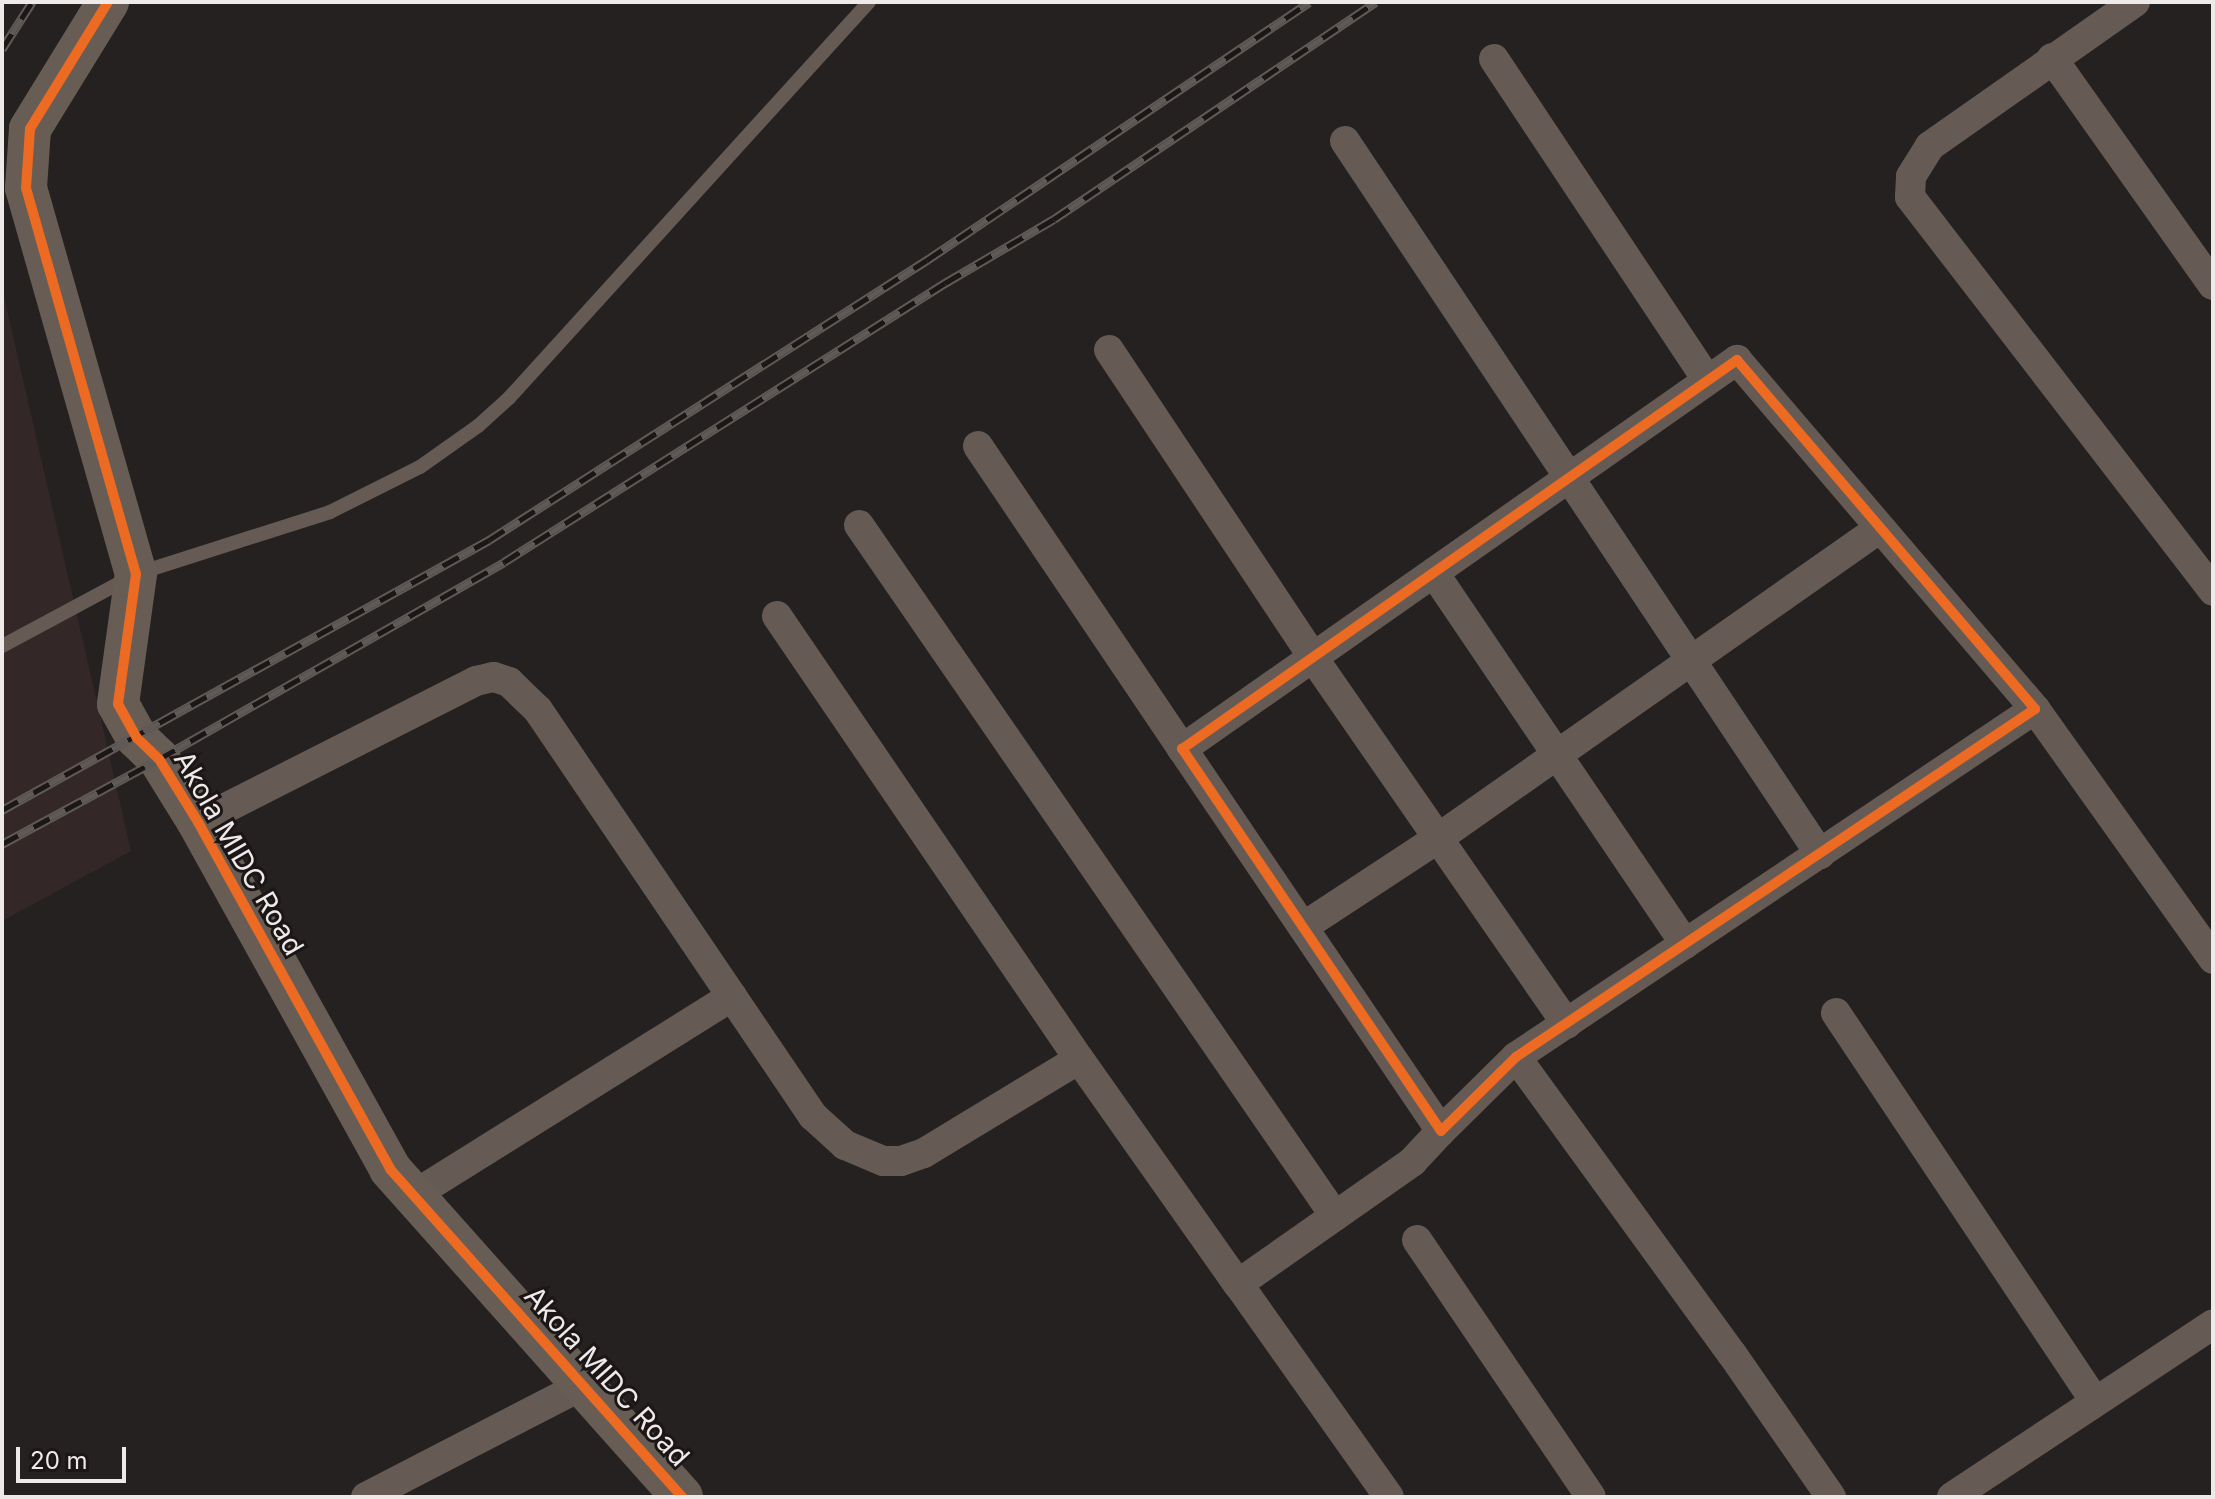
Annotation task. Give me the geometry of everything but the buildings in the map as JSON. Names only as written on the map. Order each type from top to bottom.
[{"type":"street","name":"Akola MIDC Road","points":[[108,2],[30,129],[26,188],[136,574],[118,704],[137,738],[159,759],[198,822],[390,1169],[682,1497]]},
{"type":"street","points":[[2135,2],[1930,146],[1911,177],[1910,197],[2213,591]]},
{"type":"street","points":[[2052,58],[2213,285]]},
{"type":"street","points":[[1494,59],[1707,380]]},
{"type":"street","points":[[1345,141],[1820,854]]},
{"type":"street","points":[[1109,350],[1314,659],[1567,1024]]},
{"type":"street","points":[[1182,749],[1737,360],[2035,709],[2213,959]]},
{"type":"street","points":[[978,446],[1441,1131]]},
{"type":"street","points":[[859,525],[1335,1216]]},
{"type":"street","points":[[1303,927],[1437,839],[1880,528]]},
{"type":"street","points":[[1434,573],[1685,944]]},
{"type":"street","points":[[777,616],[1079,1059],[1389,1497]]},
{"type":"street","points":[[198,822],[476,681],[494,677],[509,682],[538,710],[827,1131],[854,1150],[883,1161],[901,1161],[924,1153],[1079,1059]]},
{"type":"street","points":[[1238,1284],[1412,1162],[1516,1057],[2035,709]]},
{"type":"street","points":[[414,1195],[732,996]]},
{"type":"street","points":[[1836,1013],[2095,1402]]},
{"type":"street","points":[[1516,1057],[1732,1354],[1831,1497]]},
{"type":"street","points":[[1417,1240],[1591,1497]]},
{"type":"street","points":[[1952,1497],[2213,1324]]},
{"type":"street","points":[[366,1497],[583,1385]]},
{"type":"lane","points":[[2,646],[136,574],[330,512],[420,467],[478,426],[509,398],[869,2]]},
{"type":"shaded area","points":[[2,288],[131,851],[2,921]]},
{"type":"railway","points":[[2,49],[32,2]]},
{"type":"railway","points":[[2,810],[489,540],[927,260],[1309,2]]},
{"type":"railway","points":[[2,844],[159,759],[504,562],[945,283],[1054,219],[1376,2]]},
{"type":"cycle path","points":[[108,2],[30,129],[26,188],[136,574],[118,704],[137,738],[159,759],[198,822],[390,1169],[682,1497]]},
{"type":"cycle path","points":[[1737,360],[2035,709],[1516,1057],[1441,1131],[1182,749],[1737,360]]}]
